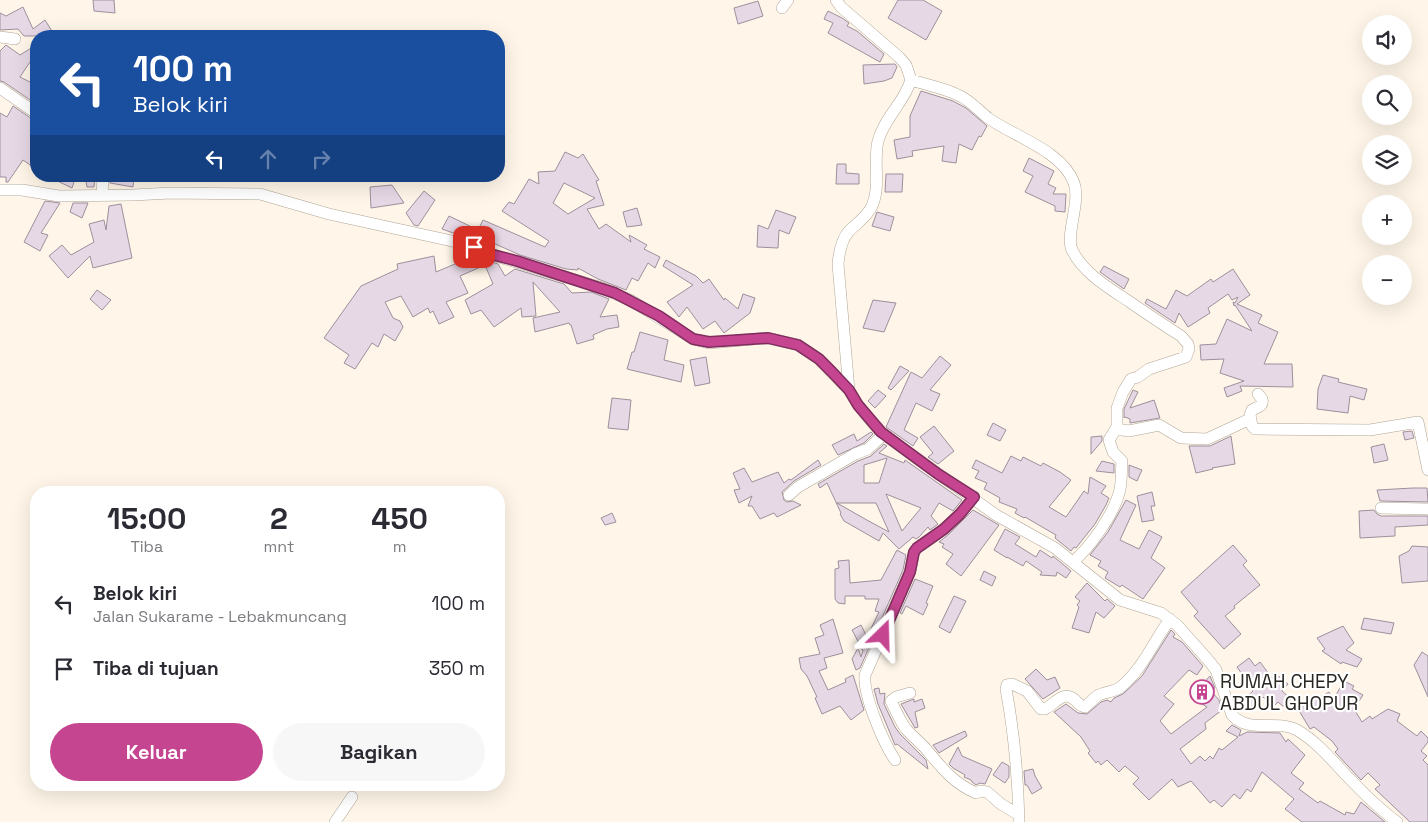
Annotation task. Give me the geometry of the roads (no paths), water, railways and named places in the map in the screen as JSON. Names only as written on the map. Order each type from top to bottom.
[{"type":"street","points":[[836,0],[846,12],[899,57],[906,65],[911,80],[908,90],[886,120],[880,136],[876,159],[876,185],[872,207],[867,215],[846,236],[839,253],[838,264],[849,390]]},
{"type":"street","points":[[0,37],[15,38]]},
{"type":"street","points":[[911,80],[947,90],[960,96],[988,118],[1032,142],[1056,159],[1071,175],[1075,185],[1074,216],[1070,241],[1072,249],[1083,267],[1106,286],[1181,336],[1188,344],[1189,349],[1186,357],[1149,369],[1138,378],[1131,379],[1123,392],[1117,408],[1118,428],[1110,440],[1113,452],[1122,461],[1118,498],[1084,553],[1073,562]]},
{"type":"street","points":[[0,88],[30,109]]},
{"type":"street","points":[[102,195],[103,182]]},
{"type":"street","points":[[0,190],[22,190],[59,196],[178,193],[260,194],[329,214],[438,237],[615,293],[700,341],[768,338],[798,345],[819,359],[849,390],[863,411],[884,434],[938,474],[974,497],[996,514],[1055,548],[1120,600],[1153,610],[1170,619],[1193,642],[1216,670],[1232,715],[1237,720],[1249,725],[1288,726],[1306,736],[1383,812],[1397,822]]},
{"type":"street","points":[[1258,394],[1263,402],[1251,411],[1250,419],[1252,428],[1257,429],[1370,430],[1423,421],[1428,470]]},
{"type":"street","points":[[1116,429],[1129,432],[1159,425],[1181,438],[1206,439],[1250,419]]},
{"type":"street","points":[[789,495],[805,483],[855,454],[868,449],[884,434]]},
{"type":"street","points":[[894,760],[885,745],[865,689],[864,675],[910,572],[914,552],[920,544],[944,529],[974,497]]},
{"type":"street","points":[[1381,508],[1428,509]]},
{"type":"street","points":[[1019,818],[1019,788],[1011,713],[1006,689],[1008,685],[1012,684],[1027,691],[1041,709],[1046,709],[1056,700],[1065,696],[1071,697],[1085,707],[1096,696],[1120,688],[1135,673],[1170,619]]},
{"type":"street","points":[[871,706],[891,701],[896,697],[910,693]]},
{"type":"street","points":[[891,701],[902,724],[947,775],[962,787],[976,793],[980,791],[987,792],[1019,818]]},
{"type":"street","points":[[335,822],[352,797]]},
{"type":"place","name":"RUMAH CHEPY ABDUL GHOPUR","points":[[1202,692]]}]
